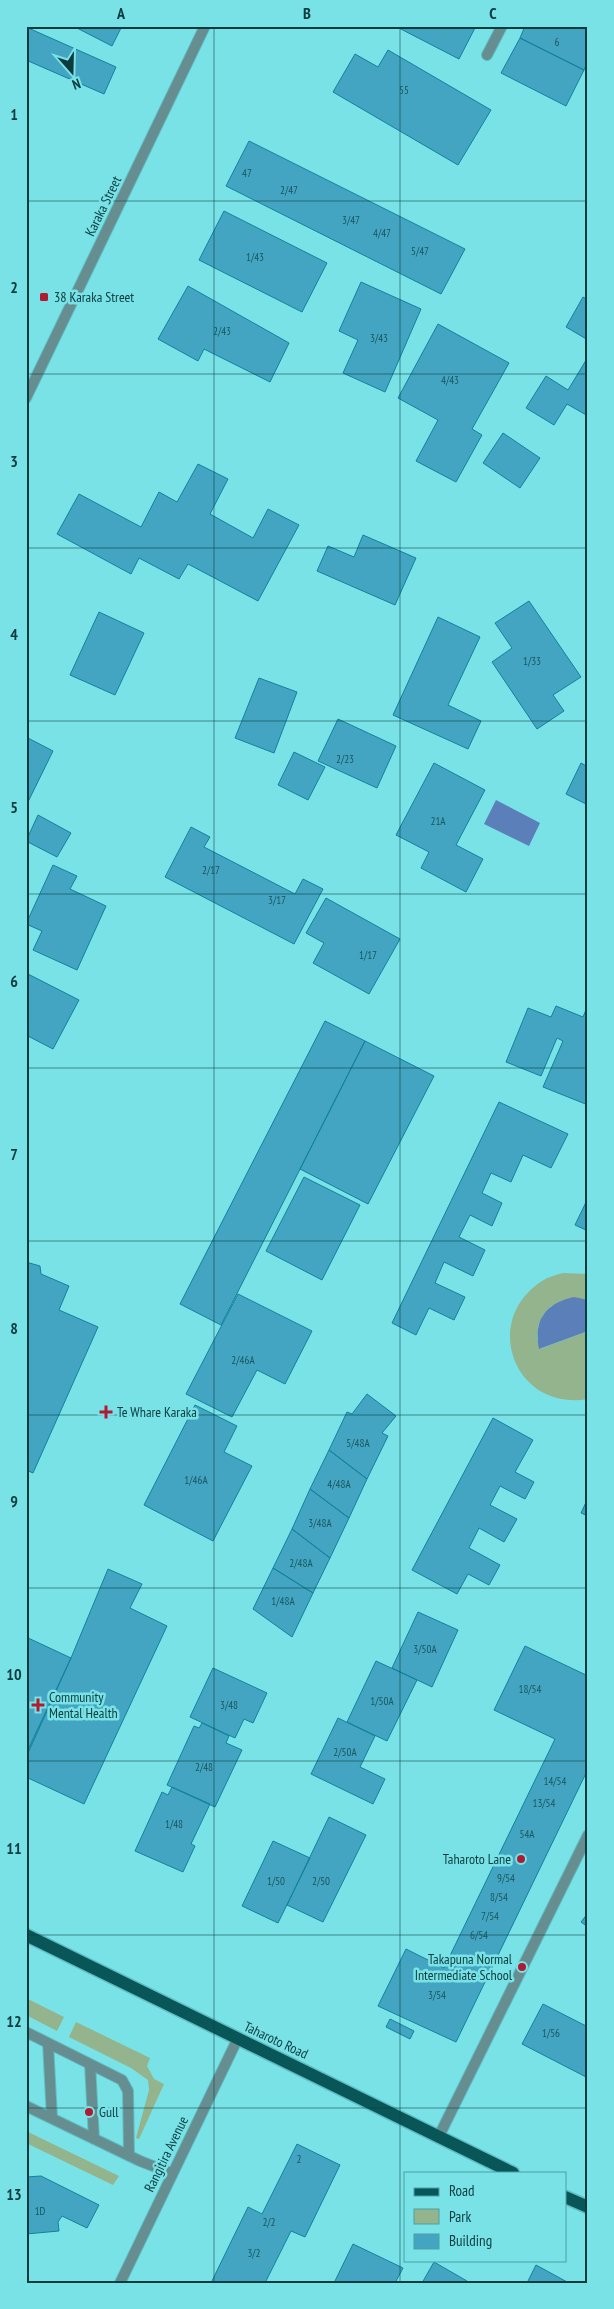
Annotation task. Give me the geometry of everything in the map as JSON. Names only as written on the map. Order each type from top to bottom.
[{"type":"main road","name":"Taharoto Road","points":[[26,1935],[511,2172]]},
{"type":"main road","points":[[566,2197],[588,2207]]},
{"type":"street","name":"Karaka Street","points":[[26,398],[205,26]]},
{"type":"street","points":[[487,55],[502,26]]},
{"type":"street","points":[[439,2136],[588,1835]]},
{"type":"street","points":[[26,2032],[119,2077],[127,2087],[129,2104],[129,2156]]},
{"type":"street","name":"Rangitira Avenue","points":[[120,2283],[238,2038]]},
{"type":"street","points":[[48,2043],[52,2118]]},
{"type":"street","points":[[90,2064],[94,2138]]},
{"type":"street","points":[[26,2106],[129,2156],[172,2173]]},
{"type":"green space","points":[[563,1273],[588,1274],[588,1300],[551,1306],[543,1315],[538,1326],[537,1338],[540,1349],[588,1331],[588,1399],[563,1399],[541,1392],[525,1378],[514,1360],[510,1339],[513,1318],[523,1298],[542,1281]]},
{"type":"green space","points":[[26,1998],[64,2017],[57,2031],[26,2015]]},
{"type":"green space","points":[[76,2022],[150,2058],[147,2066],[154,2079],[164,2084],[139,2139],[136,2138],[149,2090],[148,2080],[131,2068],[69,2037]]},
{"type":"green space","points":[[26,2131],[119,2176],[113,2185],[26,2143]]},
{"type":"water","points":[[496,800],[540,823],[529,846],[484,824]]},
{"type":"water","points":[[574,1297],[588,1300],[588,1331],[539,1349],[538,1329],[544,1314],[556,1304]]},
{"type":"building","points":[[73,26],[122,26],[112,46]]},
{"type":"building","points":[[395,26],[476,26],[459,59]]},
{"type":"building","points":[[525,26],[584,26],[588,28],[588,62],[584,70],[520,38]]},
{"type":"building","points":[[26,27],[116,67],[104,94],[26,60]]},
{"type":"building","points":[[520,38],[584,70],[566,106],[501,73]]},
{"type":"building","points":[[388,50],[491,110],[458,165],[333,92],[355,54],[378,67]]},
{"type":"building","points":[[249,141],[465,249],[441,294],[226,186]]},
{"type":"building","points":[[224,211],[327,263],[302,312],[199,260]]},
{"type":"building","points":[[361,282],[421,309],[385,392],[343,373],[358,340],[339,331]]},
{"type":"building","points":[[188,286],[289,343],[270,382],[204,349],[198,361],[158,339]]},
{"type":"building","points":[[583,297],[588,300],[588,340],[566,327]]},
{"type":"building","points":[[438,324],[509,363],[472,429],[482,435],[456,482],[416,461],[438,420],[398,398]]},
{"type":"building","points":[[588,357],[588,416],[567,404],[554,425],[526,408],[546,376],[568,390]]},
{"type":"building","points":[[503,433],[540,458],[520,488],[483,463]]},
{"type":"building","points":[[198,464],[228,479],[210,514],[253,538],[268,509],[299,525],[258,601],[188,564],[179,579],[139,558],[131,574],[57,534],[79,494],[141,527],[159,492],[177,502]]},
{"type":"building","points":[[363,535],[416,558],[395,605],[317,571],[328,546],[354,557]]},
{"type":"building","points":[[529,601],[581,677],[553,695],[564,711],[537,729],[492,662],[512,648],[495,623]]},
{"type":"building","points":[[99,612],[144,633],[115,695],[70,675]]},
{"type":"building","points":[[438,617],[480,637],[448,705],[481,721],[468,749],[393,715]]},
{"type":"building","points":[[259,678],[297,692],[274,753],[235,738]]},
{"type":"building","points":[[338,719],[396,746],[377,788],[318,761]]},
{"type":"building","points":[[26,737],[53,751],[26,806]]},
{"type":"building","points":[[294,752],[325,767],[308,800],[278,785]]},
{"type":"building","points":[[434,763],[485,790],[456,845],[483,859],[466,892],[421,868],[429,852],[396,835]]},
{"type":"building","points":[[581,763],[588,767],[588,805],[566,794]]},
{"type":"building","points":[[38,815],[71,833],[57,857],[26,841]]},
{"type":"building","points":[[191,827],[210,837],[204,847],[295,894],[303,879],[323,889],[294,944],[165,877]]},
{"type":"building","points":[[53,865],[77,876],[70,889],[106,906],[77,970],[33,950],[42,931],[26,924]]},
{"type":"building","points":[[326,898],[400,939],[369,994],[313,963],[324,943],[306,933]]},
{"type":"building","points":[[26,973],[79,1000],[53,1049],[26,1035]]},
{"type":"building","points":[[588,1005],[588,1105],[543,1087],[563,1041],[557,1038],[541,1076],[506,1062],[528,1008],[551,1017],[556,1006],[583,1017]]},
{"type":"building","points":[[325,1021],[365,1041],[221,1325],[180,1304]]},
{"type":"building","points":[[365,1041],[434,1076],[368,1204],[300,1169]]},
{"type":"building","points":[[499,1102],[568,1134],[551,1168],[523,1155],[511,1182],[491,1173],[482,1193],[502,1203],[492,1226],[470,1215],[459,1237],[485,1250],[473,1276],[444,1262],[435,1283],[465,1297],[454,1320],[429,1308],[416,1335],[392,1323]]},
{"type":"building","points":[[304,1177],[360,1205],[322,1280],[266,1251]]},
{"type":"building","points":[[588,1198],[588,1231],[575,1225]]},
{"type":"building","points":[[26,1262],[40,1266],[41,1274],[69,1286],[59,1310],[98,1327],[33,1473],[26,1470]]},
{"type":"building","points":[[238,1294],[312,1331],[285,1384],[257,1370],[232,1417],[186,1394]]},
{"type":"building","points":[[367,1394],[396,1416],[382,1433],[388,1436],[367,1479],[329,1450],[347,1412],[352,1414]]},
{"type":"building","points":[[195,1405],[237,1426],[224,1452],[252,1466],[213,1541],[144,1505]]},
{"type":"building","points":[[493,1418],[533,1440],[515,1472],[534,1482],[525,1499],[500,1486],[490,1505],[517,1519],[504,1542],[479,1528],[469,1548],[500,1565],[489,1585],[468,1574],[457,1594],[412,1570]]},
{"type":"building","points":[[329,1450],[367,1479],[349,1518],[310,1489]]},
{"type":"building","points":[[310,1489],[349,1518],[330,1558],[292,1529]]},
{"type":"building","points":[[588,1498],[588,1516],[581,1513]]},
{"type":"building","points":[[292,1529],[330,1558],[313,1593],[273,1568]]},
{"type":"building","points":[[273,1568],[313,1593],[292,1637],[253,1609]]},
{"type":"building","points":[[108,1569],[142,1584],[130,1608],[167,1626],[84,1804],[26,1777],[26,1754],[71,1658]]},
{"type":"building","points":[[418,1612],[458,1630],[432,1687],[392,1668]]},
{"type":"building","name":"Community Mental Health","points":[[26,1637],[71,1658],[28,1753],[26,1752]]},
{"type":"building","name":"Taharoto Lane","points":[[525,1646],[588,1676],[588,1769],[456,2042],[378,2006],[406,1949],[444,1968],[555,1739],[494,1710]]},
{"type":"building","points":[[376,1661],[417,1680],[387,1741],[347,1722]]},
{"type":"building","points":[[213,1668],[267,1693],[253,1723],[244,1719],[235,1738],[190,1717]]},
{"type":"building","points":[[338,1718],[375,1736],[360,1767],[385,1779],[373,1804],[311,1774]]},
{"type":"building","points":[[202,1723],[229,1736],[226,1743],[242,1750],[215,1807],[167,1785],[194,1726],[199,1728]]},
{"type":"building","points":[[172,1787],[210,1804],[191,1844],[195,1846],[183,1872],[135,1851],[162,1792],[168,1795]]},
{"type":"building","points":[[329,1817],[366,1835],[323,1922],[287,1905]]},
{"type":"building","points":[[273,1841],[310,1858],[278,1923],[242,1906]]},
{"type":"building","points":[[588,1913],[588,1927],[581,1922]]},
{"type":"building","points":[[543,2004],[588,2027],[588,2078],[522,2044]]},
{"type":"building","points":[[390,2019],[414,2031],[410,2039],[386,2027]]},
{"type":"building","points":[[297,2144],[340,2165],[305,2237],[291,2231],[265,2283],[211,2283],[248,2207],[262,2214]]},
{"type":"building","points":[[41,2176],[99,2205],[87,2228],[62,2216],[58,2222],[59,2231],[26,2234],[26,2177]]},
{"type":"building","points":[[353,2244],[403,2268],[395,2283],[334,2283]]},
{"type":"building","points":[[434,2262],[467,2281],[466,2283],[422,2283]]},
{"type":"building","points":[[536,2265],[569,2283],[527,2283]]},
{"type":"place","name":"38 Karaka Street","points":[[44,297]]},
{"type":"place","name":"Te Whare Karaka","points":[[106,1412]]},
{"type":"place","name":"Community Mental Health","points":[[38,1705]]},
{"type":"place","name":"Taharoto Lane","points":[[521,1859]]},
{"type":"place","name":"Takapuna Normal Intermediate School","points":[[522,1967]]},
{"type":"place","name":"Gull","points":[[89,2112]]}]
